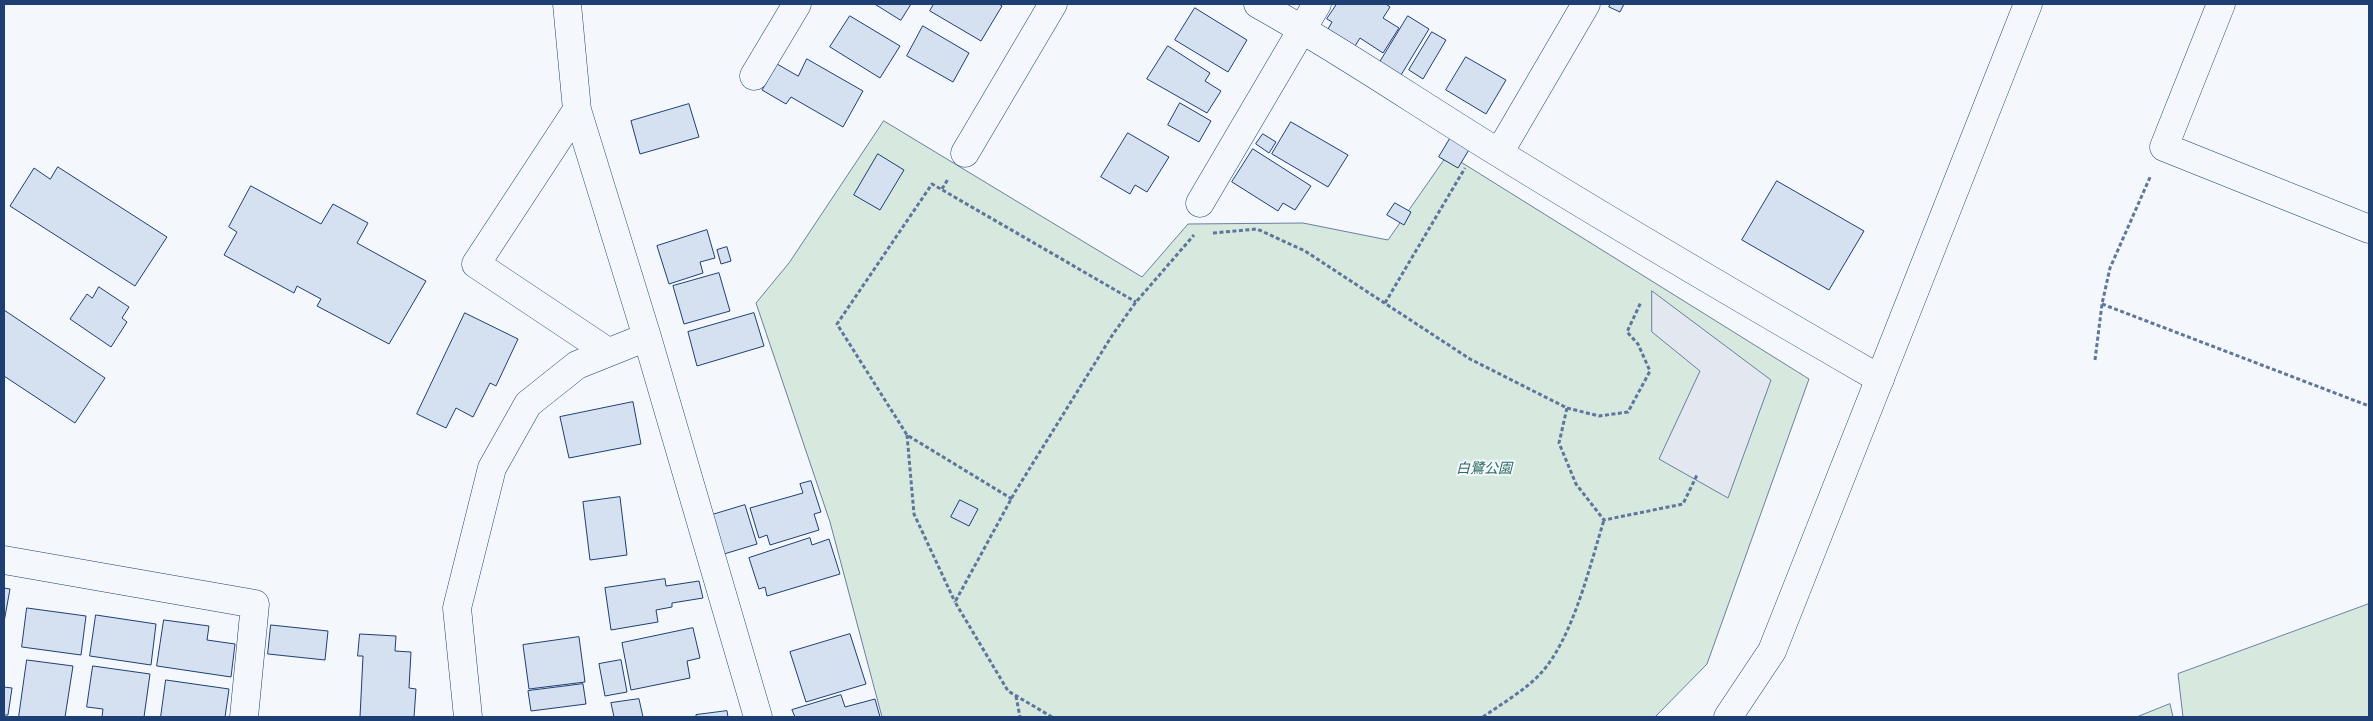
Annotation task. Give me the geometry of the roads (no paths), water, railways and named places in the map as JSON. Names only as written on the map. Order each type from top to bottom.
[{"type":"street","points":[[567,4],[577,110],[647,337],[758,717]]},
{"type":"street","points":[[754,76],[797,4]]},
{"type":"street","points":[[964,153],[1053,4]]},
{"type":"street","points":[[1258,4],[1302,28],[1490,148],[1670,257],[1880,380]]},
{"type":"street","points":[[1200,202],[1317,4]]},
{"type":"street","points":[[1490,148],[1586,4]]},
{"type":"street","points":[[1728,717],[1772,651],[2028,4]]},
{"type":"street","points":[[2221,4],[2164,147],[2369,229]]},
{"type":"street","points":[[577,110],[476,264],[608,352]]},
{"type":"street","points":[[468,717],[458,608],[492,468],[528,404],[577,365],[647,337]]},
{"type":"street","points":[[4,560],[255,604],[244,717]]},
{"type":"park label","name":"白鷺公園","points":[[1484,469]]}]
